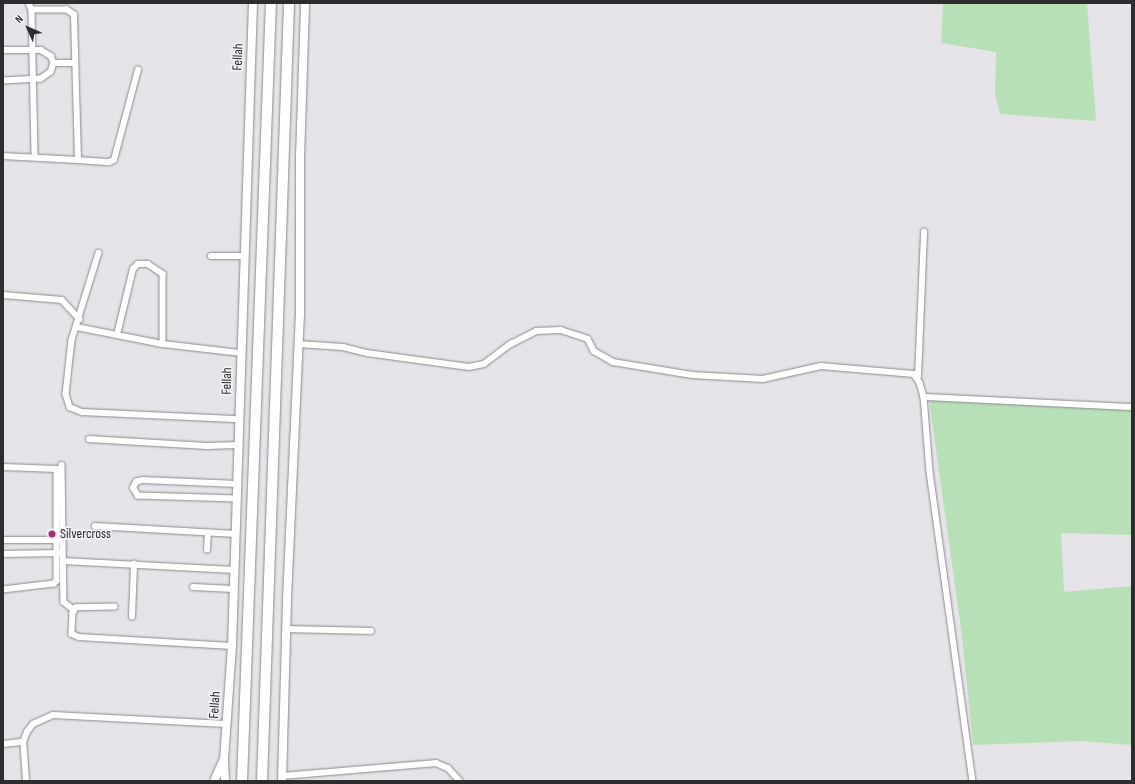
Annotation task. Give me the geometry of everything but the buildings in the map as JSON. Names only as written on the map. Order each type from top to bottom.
[{"type":"highway","points":[[242,781],[271,3]]},
{"type":"highway","points":[[262,781],[289,3]]},
{"type":"street","points":[[29,3],[32,10],[35,157]]},
{"type":"street","name":"Fellah","points":[[224,760],[214,780],[225,781],[224,760],[232,646],[252,3]]},
{"type":"street","points":[[305,3],[298,344],[286,629],[282,778],[436,764],[448,768],[460,781]]},
{"type":"street","points":[[32,10],[72,12],[74,19],[78,160]]},
{"type":"street","points":[[3,50],[33,49],[47,52],[54,63]]},
{"type":"street","points":[[54,63],[75,62]]},
{"type":"street","points":[[3,81],[33,79],[46,76],[54,63]]},
{"type":"street","points":[[3,156],[109,162],[114,160],[138,70]]},
{"type":"street","points":[[924,232],[918,378],[924,397],[930,472],[973,781]]},
{"type":"street","points":[[99,253],[78,327],[72,340],[66,394],[73,410],[239,419]]},
{"type":"street","points":[[211,256],[244,256]]},
{"type":"street","points":[[117,335],[133,269],[138,264],[148,264],[160,270],[162,274],[163,344]]},
{"type":"street","points":[[3,295],[62,300],[80,319]]},
{"type":"street","points":[[78,327],[163,344],[241,353]]},
{"type":"street","points":[[298,344],[343,347],[367,353],[469,367],[484,364],[511,344],[536,331],[561,330],[588,339],[594,351],[613,362],[692,375],[763,379],[811,367],[832,366],[906,371],[918,378]]},
{"type":"street","points":[[924,397],[1132,407]]},
{"type":"street","points":[[89,440],[207,446],[238,445]]},
{"type":"street","points":[[3,590],[54,584],[57,581],[60,553],[62,465]]},
{"type":"street","points":[[3,467],[57,469],[60,540]]},
{"type":"street","points":[[237,484],[143,480],[136,482],[133,488],[138,496],[237,499]]},
{"type":"street","points":[[95,526],[236,534]]},
{"type":"street","points":[[207,550],[208,533]]},
{"type":"street","points":[[3,540],[60,540]]},
{"type":"street","points":[[3,554],[60,553]]},
{"type":"street","points":[[60,553],[63,561],[64,602],[74,610]]},
{"type":"street","points":[[63,561],[234,570]]},
{"type":"street","points":[[132,617],[134,564]]},
{"type":"street","points":[[193,587],[233,588]]},
{"type":"street","points":[[74,610],[79,607],[114,607]]},
{"type":"street","points":[[74,610],[71,630],[72,634],[79,637],[232,646]]},
{"type":"street","points":[[286,629],[371,631]]},
{"type":"street","points":[[26,781],[23,742],[29,728],[53,715],[226,724]]},
{"type":"street","points":[[3,744],[23,742]]},
{"type":"green space","points":[[943,3],[1087,3],[1096,121],[1000,114],[995,93],[996,52],[941,43]]},
{"type":"green space","points":[[929,399],[1132,409],[1132,535],[1061,533],[1064,592],[1132,586],[1132,745],[1081,741],[973,745],[962,636]]},
{"type":"place","name":"Silvercross","points":[[52,534]]}]
